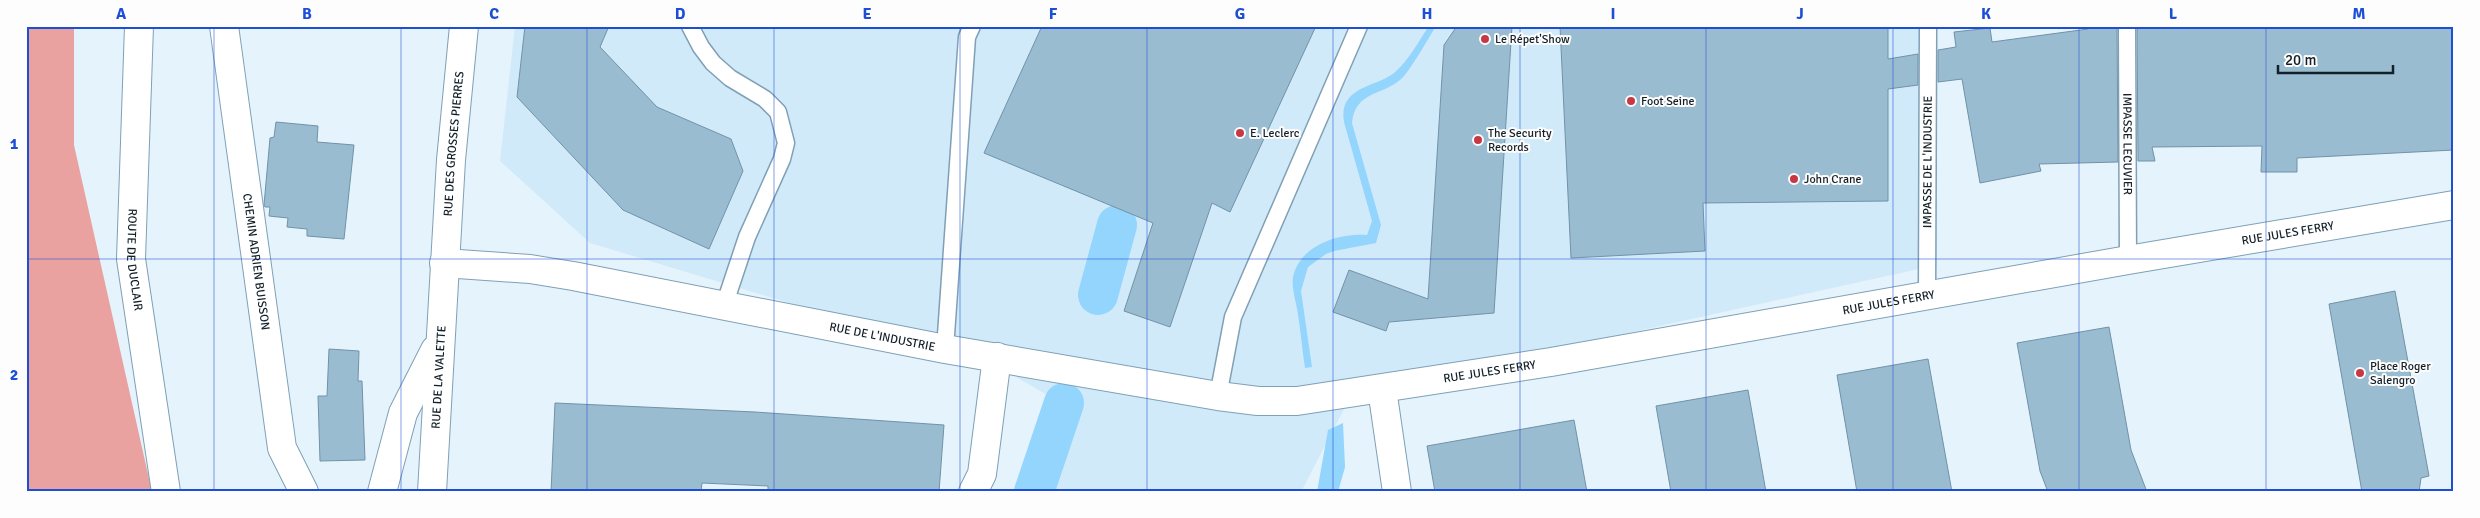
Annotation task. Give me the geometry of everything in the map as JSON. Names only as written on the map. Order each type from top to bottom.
[{"type":"street","name":"ROUTE DE DUCLAIR","points":[[139,26],[131,258],[166,492]]},
{"type":"street","name":"CHEMIN ADRIEN BUISSON","points":[[224,26],[282,448],[304,492]]},
{"type":"street","name":"RUE DES GROSSES PIERRES","points":[[444,263],[453,138],[464,26]]},
{"type":"street","name":"RUE JULES FERRY","points":[[1322,398],[1927,297],[2128,260],[2454,205]]},
{"type":"street","name":"RUE DE L'INDUSTRIE","points":[[444,263],[530,269],[573,276],[945,349],[1218,396],[1258,402],[1322,398]]},
{"type":"street","name":"RUE DE LA VALETTE","points":[[432,492],[444,263]]},
{"type":"street","points":[[382,492],[403,413],[440,342]]},
{"type":"street","points":[[973,492],[982,474],[997,357]]},
{"type":"street","points":[[1382,389],[1397,492]]},
{"type":"lane","points":[[690,26],[701,47],[713,63],[730,78],[765,100],[778,112],[786,143],[782,159],[747,237],[724,306]]},
{"type":"lane","points":[[945,349],[967,37],[972,26]]},
{"type":"lane","points":[[1218,396],[1234,317],[1359,26]]},
{"type":"lane","name":"IMPASSE DE L'INDUSTRIE","points":[[1927,297],[1928,26]]},
{"type":"lane","name":"IMPASSE LECUVIER","points":[[2127,26],[2128,260]]},
{"type":"shaded area","points":[[26,26],[74,26],[74,145],[152,492],[26,492]]},
{"type":"shaded area","points":[[515,26],[1935,26],[1937,265],[1352,394],[1301,492],[1034,492],[1063,404],[995,365],[590,243],[500,161]]},
{"type":"water","points":[[1429,26],[1436,26],[1404,76],[1389,87],[1365,98],[1354,112],[1352,123],[1381,225],[1376,243],[1334,251],[1326,254],[1308,267],[1301,291],[1312,367],[1305,368],[1293,286],[1293,277],[1297,266],[1312,249],[1322,243],[1345,236],[1367,235],[1372,221],[1344,122],[1344,110],[1347,101],[1360,89],[1387,78],[1394,73],[1409,57]]},
{"type":"water","points":[[1343,423],[1345,467],[1338,492],[1317,492],[1328,430]]},
{"type":"building","points":[[525,26],[609,26],[600,47],[657,107],[731,139],[743,171],[709,249],[623,210],[517,97]]},
{"type":"building","points":[[1042,26],[1316,26],[1230,212],[1212,203],[1170,327],[1124,311],[1153,223],[984,153]]},
{"type":"building","points":[[1457,26],[1512,26],[1494,313],[1389,322],[1386,331],[1333,312],[1349,270],[1428,299],[1444,45]]},
{"type":"building","points":[[1560,26],[1888,26],[1888,59],[1918,54],[1918,85],[1888,89],[1888,201],[1703,203],[1705,251],[1571,258]]},
{"type":"building","points":[[2088,26],[2117,26],[2118,162],[2039,164],[2041,171],[1980,183],[1962,79],[1938,82],[1938,50],[1956,47],[1954,32],[1990,28],[1992,42],[2088,29]]},
{"type":"building","points":[[2137,26],[2454,26],[2454,150],[2297,158],[2297,172],[2261,172],[2262,146],[2152,147],[2155,161],[2138,161]]},
{"type":"building","points":[[276,122],[318,126],[317,142],[354,145],[344,239],[307,236],[307,229],[287,227],[288,218],[269,216],[270,207],[265,207],[264,205],[270,138],[274,137]]},
{"type":"building","points":[[2395,291],[2429,476],[2421,478],[2419,492],[2362,492],[2329,304]]},
{"type":"building","points":[[2109,327],[2131,450],[2147,492],[2048,492],[2040,471],[2017,343]]},
{"type":"building","points":[[329,349],[359,351],[358,381],[362,381],[365,460],[320,461],[318,396],[327,396]]},
{"type":"building","points":[[1928,359],[1952,492],[1857,492],[1837,375]]},
{"type":"building","points":[[1748,390],[1766,492],[1671,492],[1656,406]]},
{"type":"building","points":[[555,403],[755,412],[944,425],[939,492],[768,492],[768,486],[702,483],[701,492],[551,492]]},
{"type":"building","points":[[1574,420],[1587,492],[1435,492],[1427,446]]},
{"type":"waterway","points":[[1098,295],[1117,225]]},
{"type":"waterway","points":[[1034,492],[1064,403]]},
{"type":"place","name":"Le Répet'Show","points":[[1485,39]]},
{"type":"place","name":"Foot Seine","points":[[1631,101]]},
{"type":"place","name":"E. Leclerc","points":[[1240,133]]},
{"type":"place","name":"The Security Records","points":[[1478,140]]},
{"type":"place","name":"John Crane","points":[[1794,179]]},
{"type":"place","name":"Place Roger Salengro","points":[[2360,373]]}]
